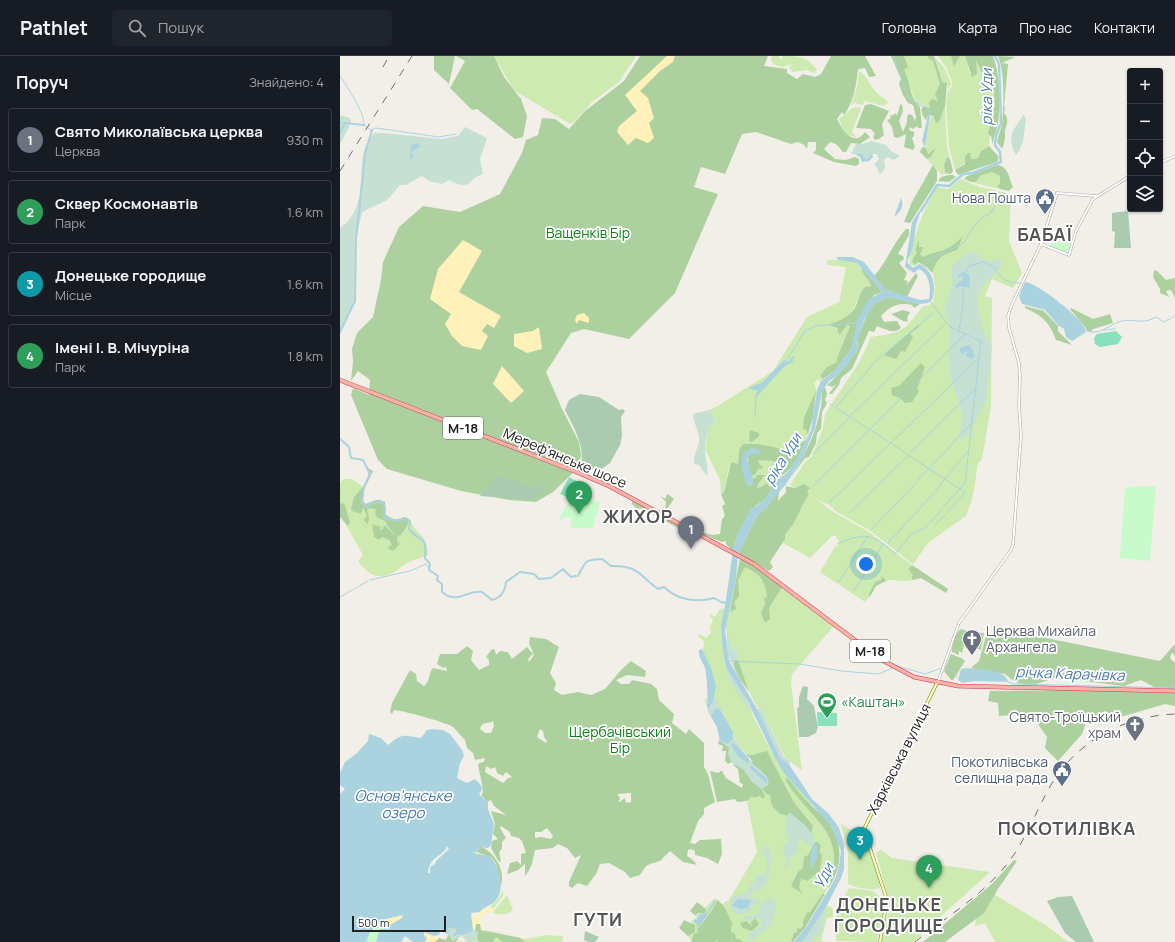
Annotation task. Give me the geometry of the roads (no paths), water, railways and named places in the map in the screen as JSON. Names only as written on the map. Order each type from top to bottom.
[{"type":"highway","name":"Мереф'янське шосе","points":[[340,380],[588,476],[746,559],[764,570],[885,662],[914,677],[937,683]]},
{"type":"highway","name":"М-18","points":[[937,683],[958,686],[1175,692]]},
{"type":"main road","name":"Харківська вулиця","points":[[880,942],[887,900],[866,836],[865,827],[937,683]]},
{"type":"street","points":[[1163,162],[1175,156]]},
{"type":"street","points":[[1041,244],[1069,255],[1078,225],[1096,196],[1127,178]]},
{"type":"street","points":[[937,683],[959,623],[1012,547],[1020,436],[1020,370],[1008,319],[1010,309],[1041,244],[1057,193],[1096,196]]},
{"type":"water","points":[[931,109],[925,148],[922,141],[929,111]]},
{"type":"water","points":[[418,143],[420,147],[412,151],[413,157],[410,160],[411,145]]},
{"type":"water","points":[[855,154],[862,154],[867,159],[872,154],[873,157],[869,161],[862,162],[860,157]]},
{"type":"water","points":[[901,198],[901,209],[894,217]]},
{"type":"water","points":[[922,207],[916,225],[913,248],[907,262],[913,268],[919,264],[931,274],[934,284],[932,300],[928,303],[920,304],[888,297],[874,304],[864,320],[857,343],[857,351],[840,374],[829,381],[822,392],[815,428],[803,457],[786,484],[766,508],[756,517],[738,553],[736,579],[725,630],[729,661],[757,709],[779,756],[790,766],[812,799],[829,814],[839,828],[844,844],[844,869],[841,878],[827,905],[804,940],[802,942],[794,942],[807,926],[835,879],[841,851],[832,827],[784,773],[775,758],[748,702],[726,667],[723,652],[721,625],[733,551],[737,536],[750,510],[765,500],[778,479],[787,473],[800,453],[811,430],[817,390],[821,381],[835,371],[852,348],[857,320],[869,299],[882,292],[857,263],[838,260],[836,257],[853,257],[864,262],[886,290],[920,300],[929,299],[930,286],[928,278],[923,271],[919,269],[914,273],[905,267],[912,222]]},
{"type":"water","points":[[962,272],[969,275],[970,288],[961,286],[956,288],[956,285],[963,279],[962,275],[960,278],[958,277]]},
{"type":"water","points":[[1025,282],[1039,288],[1070,311],[1084,327],[1086,332],[1072,341],[1066,337],[1064,329],[1058,325],[1045,310],[1022,304],[1019,296]]},
{"type":"water","points":[[970,345],[975,356],[972,359],[966,356],[967,350],[963,354],[960,352],[960,348]]},
{"type":"water","points":[[793,356],[795,357],[791,361],[795,361],[785,366],[758,395],[756,400],[755,395],[758,391],[748,388],[763,382],[784,360],[788,362]]},
{"type":"water","points":[[753,448],[760,450],[761,452],[760,454],[751,454],[747,460],[754,483],[749,486],[747,485],[742,469],[742,458],[747,450]]},
{"type":"water","points":[[702,649],[711,668],[716,686],[713,701],[710,707],[711,712],[707,706],[705,668],[699,655],[699,650]]},
{"type":"water","points":[[961,669],[991,670],[997,672],[1006,677],[1008,682],[975,681],[962,683],[958,680]]},
{"type":"water","points":[[719,708],[733,732],[733,738],[728,744],[720,740],[717,727],[711,716],[715,709]]},
{"type":"water","name":"Основ'янське озеро","points":[[427,730],[443,730],[450,734],[462,750],[464,756],[460,763],[457,778],[467,783],[475,779],[483,788],[479,794],[488,803],[488,809],[494,824],[491,845],[488,848],[479,847],[477,852],[473,853],[489,856],[496,865],[501,883],[501,889],[497,899],[480,912],[471,913],[473,930],[467,934],[453,937],[456,931],[455,928],[447,928],[449,931],[448,934],[441,929],[439,935],[434,936],[424,932],[424,935],[427,938],[425,942],[413,942],[405,936],[401,942],[376,942],[379,931],[385,924],[390,925],[402,918],[403,915],[382,920],[370,932],[366,942],[340,942],[340,794],[345,789],[340,785],[340,773],[345,762],[356,754],[368,741],[369,734],[381,738],[388,745],[397,738],[404,736],[421,738]],"holes":[[[447,846],[449,849],[436,861],[435,864],[430,867],[430,873],[428,873],[431,862],[443,853]]]},
{"type":"water","points":[[733,743],[749,758],[749,763],[741,759],[737,754],[731,746]]},
{"type":"water","points":[[750,766],[752,766],[767,779],[767,784],[750,768]]},
{"type":"water","points":[[815,843],[817,846],[817,858],[812,868],[810,856]]},
{"type":"water","points":[[738,899],[752,901],[747,908],[740,909],[732,905]]},
{"type":"water","points":[[714,900],[716,901],[705,919],[697,928],[697,925],[693,920],[697,920],[699,914],[707,913]]},
{"type":"waterway","points":[[893,56],[909,99],[930,110]]},
{"type":"waterway","name":"ріка Уди","points":[[921,211],[937,185],[949,186],[963,174],[973,173],[1001,162],[1000,152],[995,145],[996,136],[1001,123],[999,64],[995,56]]},
{"type":"waterway","points":[[340,76],[359,107],[364,120],[364,125],[371,130],[376,128],[439,137],[456,134]]},
{"type":"waterway","points":[[340,122],[345,123]]},
{"type":"waterway","points":[[340,133],[345,123],[364,125]]},
{"type":"waterway","points":[[340,332],[355,301],[356,239],[365,154],[372,130]]},
{"type":"waterway","points":[[991,212],[1002,193],[1009,194]]},
{"type":"waterway","points":[[924,266],[937,255],[963,243],[978,222],[988,214],[995,211]]},
{"type":"waterway","points":[[965,274],[969,266],[983,262],[994,267],[998,274],[1004,279],[1021,283]]},
{"type":"waterway","points":[[959,331],[963,304],[963,287]]},
{"type":"waterway","points":[[930,301],[950,327],[981,341],[965,483],[960,489],[965,492],[947,513]]},
{"type":"waterway","points":[[837,406],[875,362],[933,313]]},
{"type":"waterway","points":[[1172,318],[1175,315]]},
{"type":"waterway","points":[[1087,331],[1101,331],[1117,322],[1125,320],[1146,321],[1156,317],[1164,322],[1170,319]]},
{"type":"waterway","points":[[786,361],[805,331],[815,326],[856,323]]},
{"type":"waterway","points":[[851,415],[946,323]]},
{"type":"waterway","points":[[1104,330],[1115,329]]},
{"type":"waterway","points":[[871,428],[965,334]]},
{"type":"waterway","points":[[892,442],[978,359]]},
{"type":"waterway","points":[[911,452],[976,388]]},
{"type":"waterway","points":[[755,416],[756,400]]},
{"type":"waterway","points":[[830,404],[889,442]]},
{"type":"waterway","points":[[813,454],[849,418]]},
{"type":"waterway","points":[[918,480],[972,423]]},
{"type":"waterway","points":[[813,486],[869,430]]},
{"type":"waterway","points":[[340,439],[349,447],[351,458],[363,460],[370,474],[363,489],[362,503],[367,507],[371,503],[382,502],[385,507],[384,518],[410,521],[409,529],[424,542],[425,558],[430,564],[429,570],[438,576],[437,580],[442,584],[442,592],[448,596],[457,597],[482,592],[492,600],[498,598],[502,594],[506,582],[520,572],[534,574],[539,579],[551,578],[563,569],[571,577],[576,576]]},
{"type":"waterway","points":[[891,443],[907,454]]},
{"type":"waterway","points":[[829,503],[891,443]]},
{"type":"waterway","points":[[935,491],[968,451]]},
{"type":"waterway","points":[[908,455],[960,489],[943,507]]},
{"type":"waterway","points":[[849,513],[909,455]]},
{"type":"waterway","points":[[871,530],[917,482]]},
{"type":"waterway","points":[[888,543],[934,493]]},
{"type":"waterway","points":[[837,544],[854,538],[868,537],[881,542],[895,554],[911,534],[925,528],[942,509]]},
{"type":"waterway","points":[[935,525],[945,515]]},
{"type":"waterway","points":[[839,582],[868,536]]},
{"type":"waterway","points":[[854,591],[883,544]]},
{"type":"waterway","points":[[578,576],[587,562],[602,559],[611,566],[620,566],[633,569],[658,589],[664,587],[681,598],[694,600],[714,598],[721,602],[727,603]]},
{"type":"waterway","points":[[370,580],[410,571],[426,564],[429,568]]},
{"type":"waterway","points":[[340,597],[368,581]]},
{"type":"waterway","name":"річка Карачівка","points":[[729,661],[800,664],[841,671],[879,674],[892,668]]},
{"type":"waterway","name":"річка Карачівка","points":[[897,666],[925,674],[942,668]]},
{"type":"waterway","name":"річка Карачівка","points":[[945,668],[953,671],[957,677]]},
{"type":"waterway","name":"річка Карачівка","points":[[1008,682],[1014,684],[1175,688]]},
{"type":"railway","points":[[383,67],[389,56]]},
{"type":"railway","points":[[340,171],[412,56]]},
{"type":"railway","points":[[915,942],[976,896],[1007,864],[1019,847],[1057,775],[1084,747],[1117,727],[1136,720],[1175,714]]},
{"type":"place","name":"Нова Пошта","points":[[1045,215]]},
{"type":"place","name":"Сквер Космонавтів","points":[[579,514]]},
{"type":"place","name":"Свято Миколаївська церква","points":[[691,549]]},
{"type":"place","name":"Церква Михайла Архангела","points":[[972,656]]},
{"type":"place","name":"«Каштан»","points":[[827,719]]},
{"type":"place","name":"Свято-Троїцький храм","points":[[1135,742]]},
{"type":"place","name":"Покотилівська селищна рада","points":[[1062,787]]},
{"type":"place","name":"Донецьке городище","points":[[860,860]]},
{"type":"place","name":"Імені І. В. Мічуріна","points":[[929,888]]},
{"type":"district","name":"БАБАЇ","points":[[1045,235]]},
{"type":"district","name":"ЖИХОР","points":[[638,517]]},
{"type":"district","name":"ПОКОТИЛІВКА","points":[[1067,829]]},
{"type":"district","name":"ДОНЕЦЬКЕ ГОРОДИЩЕ","points":[[889,915]]},
{"type":"district","name":"ГУТИ","points":[[598,920]]},
{"type":"park label","name":"Ващенків Бір","points":[[588,233]]},
{"type":"park label","name":"Щербачівський Бір","points":[[620,740]]},
{"type":"water label","name":"Уди","points":[[824,876]]}]
